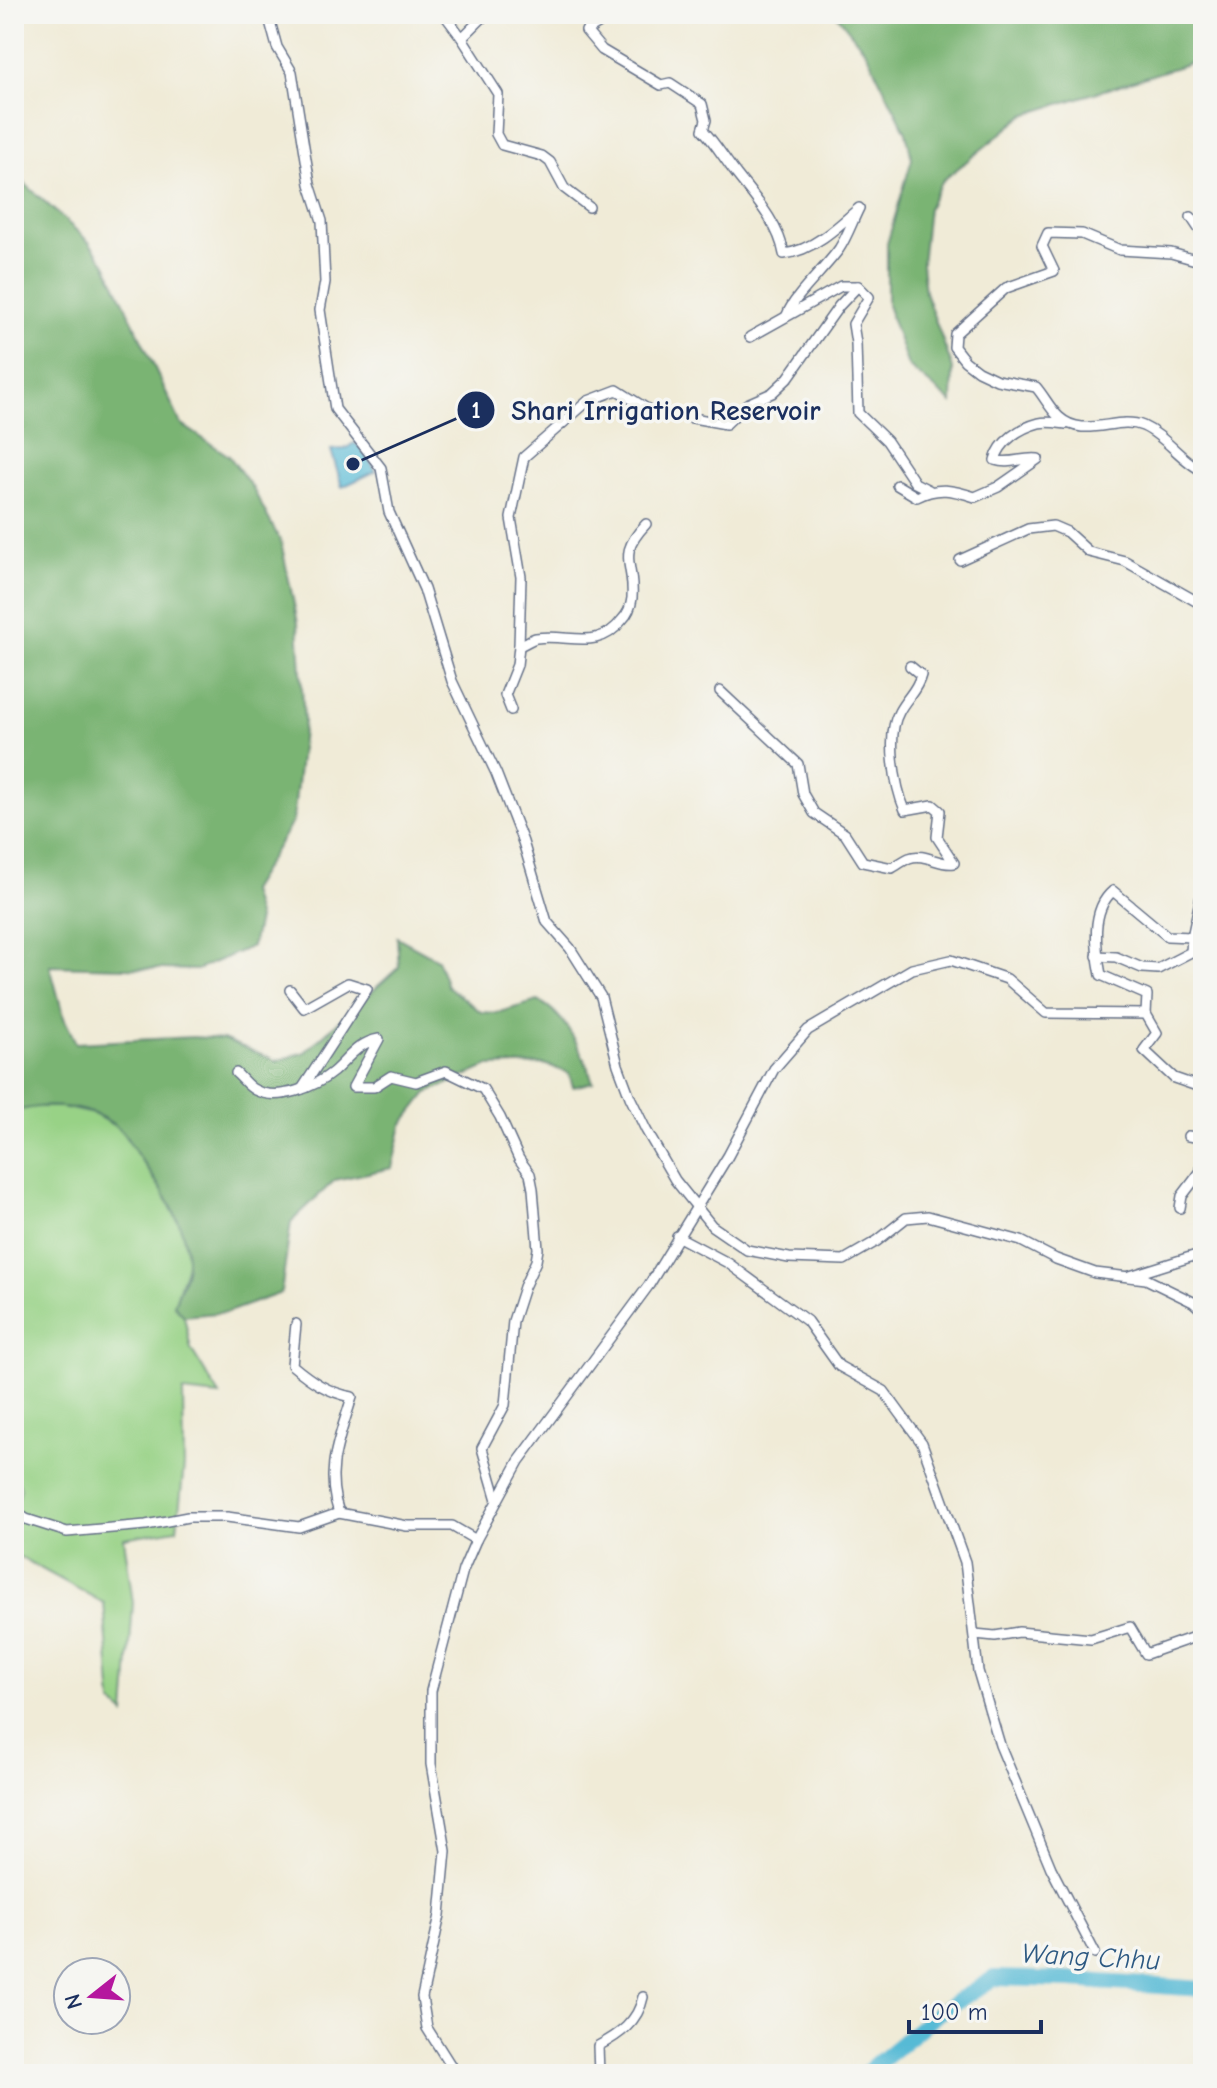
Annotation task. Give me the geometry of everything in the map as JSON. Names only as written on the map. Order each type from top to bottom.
[{"type":"street","points":[[268,14],[277,47],[292,72],[310,184],[322,221],[325,282],[320,310],[335,409],[381,468],[389,512],[424,589],[452,681],[496,773],[523,842],[547,922],[570,948],[601,997],[618,1065],[630,1097],[661,1157],[696,1206],[712,1226],[747,1250],[789,1258],[844,1260],[877,1241],[906,1218],[928,1216],[1021,1241],[1056,1259],[1095,1273],[1146,1279],[1193,1302],[1203,1311]]},
{"type":"street","points":[[444,14],[498,94],[496,134],[502,145],[542,156],[550,162],[564,188],[589,207]]},
{"type":"street","points":[[462,38],[486,14]]},
{"type":"street","points":[[607,14],[586,31],[602,50],[661,85],[670,83],[702,104],[706,120],[703,130],[753,191],[768,220],[781,236],[784,254],[800,252],[842,224],[859,208],[840,248],[808,289],[791,304],[787,315]]},
{"type":"street","points":[[1203,226],[1191,217],[1203,235]]},
{"type":"street","points":[[1069,424],[1057,416],[1036,387],[997,380],[965,361],[954,347],[955,334],[1006,288],[1054,271],[1042,246],[1048,233],[1082,234],[1120,250],[1171,253],[1203,262]]},
{"type":"street","points":[[750,337],[841,286],[858,286],[869,297],[853,324],[858,413],[887,441],[915,483],[929,490]]},
{"type":"street","points":[[511,710],[505,695],[517,665],[521,577],[511,518],[524,457],[571,413],[588,401],[617,390],[649,410],[726,424],[747,404],[772,393],[788,378],[839,306],[858,286]]},
{"type":"street","points":[[897,485],[917,497],[929,490],[951,489],[975,497],[998,487],[1038,459],[1024,457],[1006,464],[995,460],[998,449],[1011,437],[1041,422],[1089,428],[1135,423],[1149,429],[1203,471]]},
{"type":"street","points":[[519,646],[535,638],[581,640],[606,637],[620,624],[629,611],[632,597],[628,568],[630,541],[646,524]]},
{"type":"street","points":[[960,560],[1028,529],[1053,526],[1067,532],[1089,552],[1125,561],[1203,605]]},
{"type":"street","points":[[720,691],[798,764],[803,794],[814,813],[845,834],[863,862],[892,868],[911,857],[925,857],[946,865],[954,863],[937,837],[940,811],[933,805],[905,810],[898,792],[893,724],[899,710],[918,688],[921,675],[910,666]]},
{"type":"street","points":[[1097,956],[1116,957],[1142,968],[1158,969],[1191,952],[1203,887]]},
{"type":"street","points":[[1192,937],[1167,936],[1113,891],[1108,894],[1096,923],[1101,975],[1147,995],[1146,1014],[1157,1033],[1144,1050],[1174,1078],[1203,1088]]},
{"type":"street","points":[[456,2074],[427,2028],[422,1997],[440,1915],[446,1851],[431,1764],[431,1691],[463,1570],[519,1461],[649,1285],[728,1156],[774,1069],[808,1030],[912,969],[951,960],[1007,979],[1046,1013],[1146,1014]]},
{"type":"street","points":[[290,990],[304,1008],[348,983],[367,989],[302,1089]]},
{"type":"street","points":[[236,1073],[254,1090],[273,1095],[302,1089],[331,1074],[363,1042],[379,1039],[353,1087],[374,1087],[391,1076],[416,1082],[446,1071],[483,1089],[530,1174],[538,1249],[513,1321],[505,1405],[482,1448],[497,1500]]},
{"type":"street","points":[[1188,1136],[1203,1138]]},
{"type":"street","points":[[1180,1208],[1182,1196],[1201,1171],[1203,1147]]},
{"type":"street","points":[[677,1236],[728,1263],[807,1321],[839,1366],[884,1391],[922,1443],[965,1562],[978,1671],[1000,1745],[1051,1868],[1095,1953]]},
{"type":"street","points":[[1129,1277],[1203,1253]]},
{"type":"street","points":[[296,1324],[292,1365],[310,1381],[334,1393],[352,1397],[333,1454],[335,1501],[339,1513]]},
{"type":"street","points":[[14,1510],[36,1523],[67,1532],[146,1525],[168,1518],[188,1517],[227,1517],[299,1527],[339,1513],[407,1526],[452,1526],[476,1540]]},
{"type":"street","points":[[975,1634],[995,1636],[1019,1632],[1091,1639],[1130,1627],[1146,1654],[1203,1634]]},
{"type":"street","points":[[599,2074],[598,2046],[630,2025],[641,2008],[643,1997]]},
{"type":"green space","points":[[836,14],[1203,14],[1203,59],[1024,115],[941,182],[928,208],[922,264],[925,292],[953,369],[952,403],[908,366],[887,305],[887,244],[912,159],[906,132],[866,52]]},
{"type":"green space","points":[[14,170],[23,182],[89,242],[106,264],[181,424],[229,456],[252,487],[281,542],[298,623],[304,721],[293,821],[250,891],[258,919],[252,946],[197,970],[50,966],[64,1018],[76,1043],[193,1037],[223,1039],[277,1061],[305,1052],[399,967],[397,937],[437,959],[447,986],[481,1012],[496,1013],[538,1001],[548,1007],[572,1035],[593,1082],[573,1087],[569,1073],[544,1064],[488,1066],[427,1093],[402,1125],[392,1168],[335,1180],[291,1222],[281,1293],[228,1312],[184,1316],[174,1305],[187,1264],[181,1230],[162,1190],[119,1129],[83,1110],[40,1107],[14,1112]]},
{"type":"green space","points":[[29,1107],[61,1107],[93,1114],[120,1129],[163,1192],[183,1231],[188,1261],[174,1305],[184,1316],[191,1349],[220,1396],[183,1392],[184,1466],[177,1529],[124,1538],[133,1603],[125,1714],[112,1702],[104,1603],[20,1557],[14,1557],[14,1514],[21,1488],[14,1472],[14,1112]]},
{"type":"water","points":[[354,443],[361,447],[376,471],[342,487],[331,450],[345,449]]},
{"type":"waterway","name":"Wang Chhu","points":[[865,2074],[937,2014],[994,1978],[1203,1989]]},
{"type":"place","name":"Shari Irrigation Reservoir","points":[[353,464]]}]
